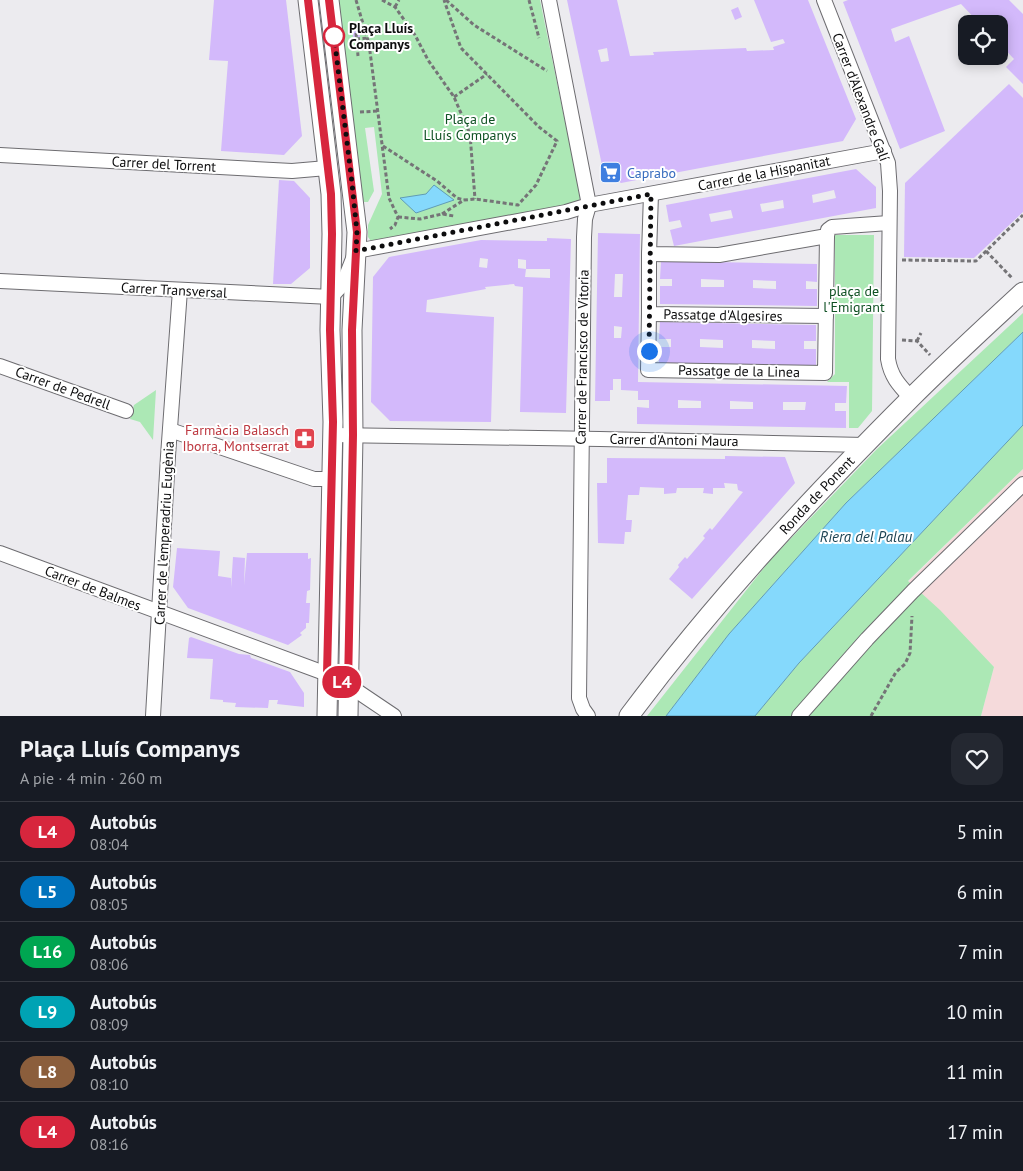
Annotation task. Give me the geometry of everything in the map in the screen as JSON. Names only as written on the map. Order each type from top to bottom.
[{"type":"street","points":[[308,0],[332,214],[337,290],[330,330],[332,479],[327,716]]},
{"type":"street","points":[[329,0],[357,232],[352,330],[353,435],[348,716]]},
{"type":"street","name":"Carrer de Francisco de Vitoria","points":[[549,0],[589,205],[585,219],[579,698],[588,716]]},
{"type":"street","name":"Carrer d'Alexandre Galí","points":[[824,0],[888,163],[888,359],[890,372],[897,384],[911,398]]},
{"type":"street","name":"Carrer de la Hispanitat","points":[[356,251],[566,212],[589,205],[884,151]]},
{"type":"street","name":"Carrer del Torrent","points":[[0,155],[292,170],[327,168]]},
{"type":"street","name":"Passatge d'Algesires","points":[[651,194],[649,314],[826,316]]},
{"type":"street","points":[[826,316],[828,230],[832,227],[889,223]]},
{"type":"street","points":[[649,254],[719,255],[827,236]]},
{"type":"street","points":[[337,290],[356,251]]},
{"type":"street","name":"Carrer Transversal","points":[[0,281],[180,290],[337,290]]},
{"type":"street","name":"Ronda de Ponent","points":[[629,716],[681,648],[818,493],[1018,285]]},
{"type":"street","name":"Carrer de l'emperadriu Eugènia","points":[[153,716],[180,290]]},
{"type":"street","name":"Passatge de la Linea","points":[[649,314],[648,370],[825,373],[826,316]]},
{"type":"street","name":"Carrer de Pedrell","points":[[0,366],[126,411]]},
{"type":"street","points":[[170,430],[314,479],[332,479]]},
{"type":"street","name":"Carrer d'Antoni Maura","points":[[332,435],[581,438],[865,445]]},
{"type":"street","points":[[799,716],[867,639],[913,591],[1023,484]]},
{"type":"street","name":"Carrer de Balmes","points":[[0,553],[327,674],[348,685],[394,716]]},
{"type":"path","points":[[356,0],[368,38],[389,198],[398,217],[395,225],[388,232]]},
{"type":"path","points":[[382,0],[395,8],[415,35],[428,60],[454,97],[470,134],[476,199]]},
{"type":"path","points":[[395,8],[399,0]]},
{"type":"path","points":[[383,146],[437,181],[457,198],[518,205],[536,185],[557,141],[539,127],[461,48],[445,0]]},
{"type":"path","points":[[445,0],[474,25],[548,72]]},
{"type":"path","points":[[356,33],[358,56]]},
{"type":"path","points":[[351,40],[368,38]]},
{"type":"path","points":[[454,97],[487,74]]},
{"type":"path","points":[[442,214],[464,200]]},
{"type":"path","points":[[902,260],[976,261],[1023,214]]},
{"type":"path","points":[[395,225],[400,227]]},
{"type":"path","points":[[986,251],[1018,285]]},
{"type":"path","points":[[917,341],[921,333]]},
{"type":"path","points":[[901,340],[917,341],[930,355]]},
{"type":"path","points":[[871,716],[896,672],[905,664],[910,653],[912,616]]},
{"type":"shaded area","points":[[1023,469],[1023,716],[981,716],[994,667],[908,582]]},
{"type":"green space","name":"Plaça de Lluís Companys","points":[[336,0],[540,0],[571,151],[576,151],[583,195],[576,204],[377,242],[371,241],[368,237],[368,225],[382,194],[374,127],[365,128],[374,191],[368,202],[364,202],[362,199]]},
{"type":"green space","name":"plaça de l'Emigrant","points":[[835,235],[874,235],[872,411],[858,428],[849,428],[849,382],[827,382],[835,374]]},
{"type":"green space","points":[[1023,313],[1023,332],[846,503],[729,634],[666,716],[647,716],[771,559],[877,449]]},
{"type":"green space","points":[[156,390],[153,440],[140,422],[130,419],[134,405]]},
{"type":"green space","points":[[1023,425],[1023,469],[908,581],[940,610],[994,667],[981,716],[755,716],[799,663]]},
{"type":"water","points":[[434,185],[454,200],[416,213],[400,198],[426,194]]},
{"type":"water","name":"Riera del Palau","points":[[1023,332],[1023,425],[799,663],[755,716],[666,716],[729,634],[846,503]]},
{"type":"building","points":[[214,0],[286,0],[302,136],[284,155],[221,151],[228,61],[209,60]]},
{"type":"building","points":[[567,0],[617,0],[630,56],[654,55],[653,52],[746,48],[747,51],[774,50],[773,47],[785,43],[783,39],[771,42],[754,0],[808,0],[856,119],[843,141],[621,183],[603,170]],"holes":[[[607,48],[609,61],[601,62],[598,50]]]},
{"type":"building","points":[[848,0],[1009,0],[1023,14],[1023,84],[1006,67],[1014,59],[1008,53],[1008,15],[971,15],[961,4],[891,29],[895,42],[909,36],[945,131],[900,149],[843,2]]},
{"type":"building","points":[[738,7],[742,17],[735,20],[731,10]]},
{"type":"building","points":[[359,29],[360,37],[353,37],[353,30]]},
{"type":"building","points":[[1009,84],[1023,98],[1023,212],[974,258],[904,257],[905,183]]},
{"type":"building","points":[[856,169],[876,187],[876,208],[674,246],[670,230],[682,227],[680,220],[669,222],[666,205]],"holes":[[[834,190],[836,198],[813,203],[812,195]],[[783,200],[784,208],[762,212],[760,204]],[[731,210],[733,218],[711,222],[709,214]]]},
{"type":"building","points":[[279,180],[294,181],[310,198],[310,268],[291,284],[273,284]]},
{"type":"building","points":[[598,233],[640,234],[638,382],[847,386],[846,403],[835,403],[835,411],[846,411],[846,428],[637,424],[637,407],[649,408],[649,400],[638,400],[638,391],[621,390],[621,379],[613,379],[610,401],[595,401]],"holes":[[[615,274],[623,274],[622,297],[614,297]],[[614,326],[622,327],[621,338],[614,338]],[[678,400],[701,401],[701,408],[678,408]],[[730,401],[753,402],[753,409],[730,409]],[[783,402],[806,402],[805,410],[783,410]]]},
{"type":"building","points":[[547,238],[571,239],[566,413],[520,412],[523,287],[515,286],[514,284],[485,287],[486,289],[427,300],[426,312],[494,317],[491,422],[390,421],[371,402],[373,277],[389,257],[481,240],[547,241]],"holes":[[[480,258],[488,259],[487,268],[479,267]],[[518,259],[526,260],[526,269],[518,268]],[[526,269],[550,269],[550,278],[525,277]]]},
{"type":"building","points":[[661,261],[817,264],[817,282],[806,281],[806,289],[817,289],[817,306],[660,304],[660,286],[672,286],[672,279],[660,279]],"holes":[[[701,279],[724,280],[724,287],[701,287]],[[753,280],[776,281],[776,289],[753,288]]]},
{"type":"building","points":[[660,322],[816,325],[816,341],[804,341],[804,349],[816,349],[816,366],[659,364],[659,347],[671,347],[671,339],[659,339]],"holes":[[[700,339],[723,340],[723,348],[700,347]],[[752,340],[775,341],[775,349],[752,348]]]},
{"type":"building","points":[[725,456],[785,457],[795,483],[692,599],[669,579],[679,567],[678,565],[685,557],[687,559],[705,538],[703,536],[710,528],[712,530],[743,492],[738,490],[737,484],[724,483],[725,488],[713,488],[713,494],[703,493],[704,488],[677,488],[676,493],[664,494],[664,488],[640,487],[639,495],[628,495],[626,520],[632,520],[631,532],[625,532],[624,544],[598,543],[597,483],[607,483],[607,458],[725,459]]},
{"type":"building","points":[[177,548],[220,551],[218,576],[231,578],[231,588],[233,557],[245,558],[244,585],[247,553],[308,553],[308,559],[311,558],[310,590],[307,591],[306,603],[310,603],[309,623],[306,623],[306,628],[300,633],[302,635],[288,645],[188,608],[173,587]]},
{"type":"building","points":[[191,637],[239,654],[250,655],[251,658],[290,672],[304,693],[304,707],[277,704],[278,700],[269,700],[268,708],[235,707],[236,703],[210,699],[213,659],[187,658],[189,638]]},
{"type":"bus line","name":"L4","points":[[308,0],[331,194],[332,223],[330,330],[333,422],[327,674],[348,685],[353,435],[352,330],[357,232],[329,0]]},
{"type":"place","name":"Plaça Lluís Companys","points":[[334,36]]},
{"type":"place","name":"Caprabo","points":[[611,173]]},
{"type":"place","name":"Farmàcia Balasch Iborra, Montserrat","points":[[305,438]]},
{"type":"route","points":[[334,36],[352,183],[357,232],[356,251],[566,212],[589,205],[651,194],[649,351]]}]
